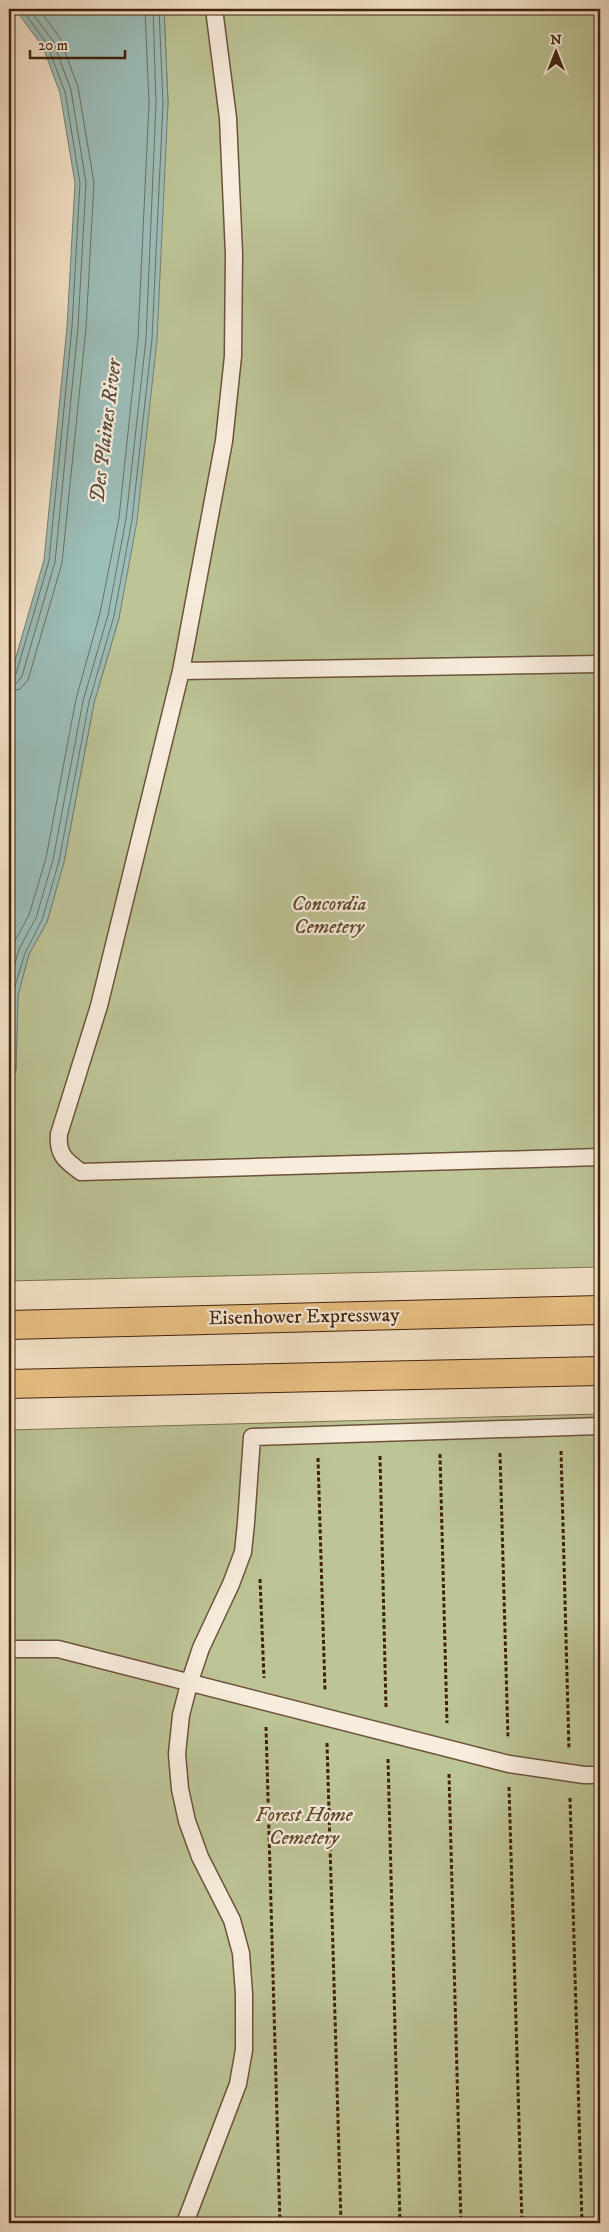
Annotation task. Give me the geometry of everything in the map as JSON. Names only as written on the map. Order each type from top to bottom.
[{"type":"highway","name":"Eisenhower Expressway","points":[[9,1324],[600,1310]]},
{"type":"highway","points":[[9,1384],[600,1371]]},
{"type":"lane","points":[[214,9],[228,118],[234,254],[233,356],[224,441],[181,671],[99,1006],[59,1134],[58,1146],[65,1160],[81,1172],[600,1157]]},
{"type":"lane","points":[[181,671],[600,664]]},
{"type":"lane","points":[[185,2223],[223,2118],[238,2084],[244,2050],[244,1994],[241,1953],[232,1920],[200,1857],[190,1830],[180,1789],[177,1754],[181,1715],[189,1684],[201,1648],[242,1552],[252,1437],[600,1426]]},
{"type":"lane","points":[[9,1649],[58,1649],[189,1684],[509,1764],[570,1773],[600,1775]]},
{"type":"path","points":[[560,1428],[582,2223]]},
{"type":"path","points":[[500,1429],[522,2223]]},
{"type":"path","points":[[439,1431],[461,2223]]},
{"type":"path","points":[[379,1433],[400,2223]]},
{"type":"path","points":[[318,1435],[341,2223]]},
{"type":"path","points":[[235,1572],[260,1572],[280,2223]]},
{"type":"green space","name":"Concordia Cemetery","points":[[164,9],[600,9],[600,1267],[9,1281],[9,1091],[16,1070],[18,995],[29,954],[47,922],[64,862],[94,703],[119,618],[168,103]]},
{"type":"green space","name":"Forest Home Cemetery","points":[[600,1414],[600,2223],[9,2223],[9,1430]]},
{"type":"water","name":"Des Plaines River","points":[[15,9],[164,9],[168,103],[157,340],[137,521],[119,618],[94,703],[64,862],[47,922],[29,954],[18,995],[16,1070],[9,1091],[9,681],[44,560],[67,327],[75,183],[60,93],[43,47]]}]
